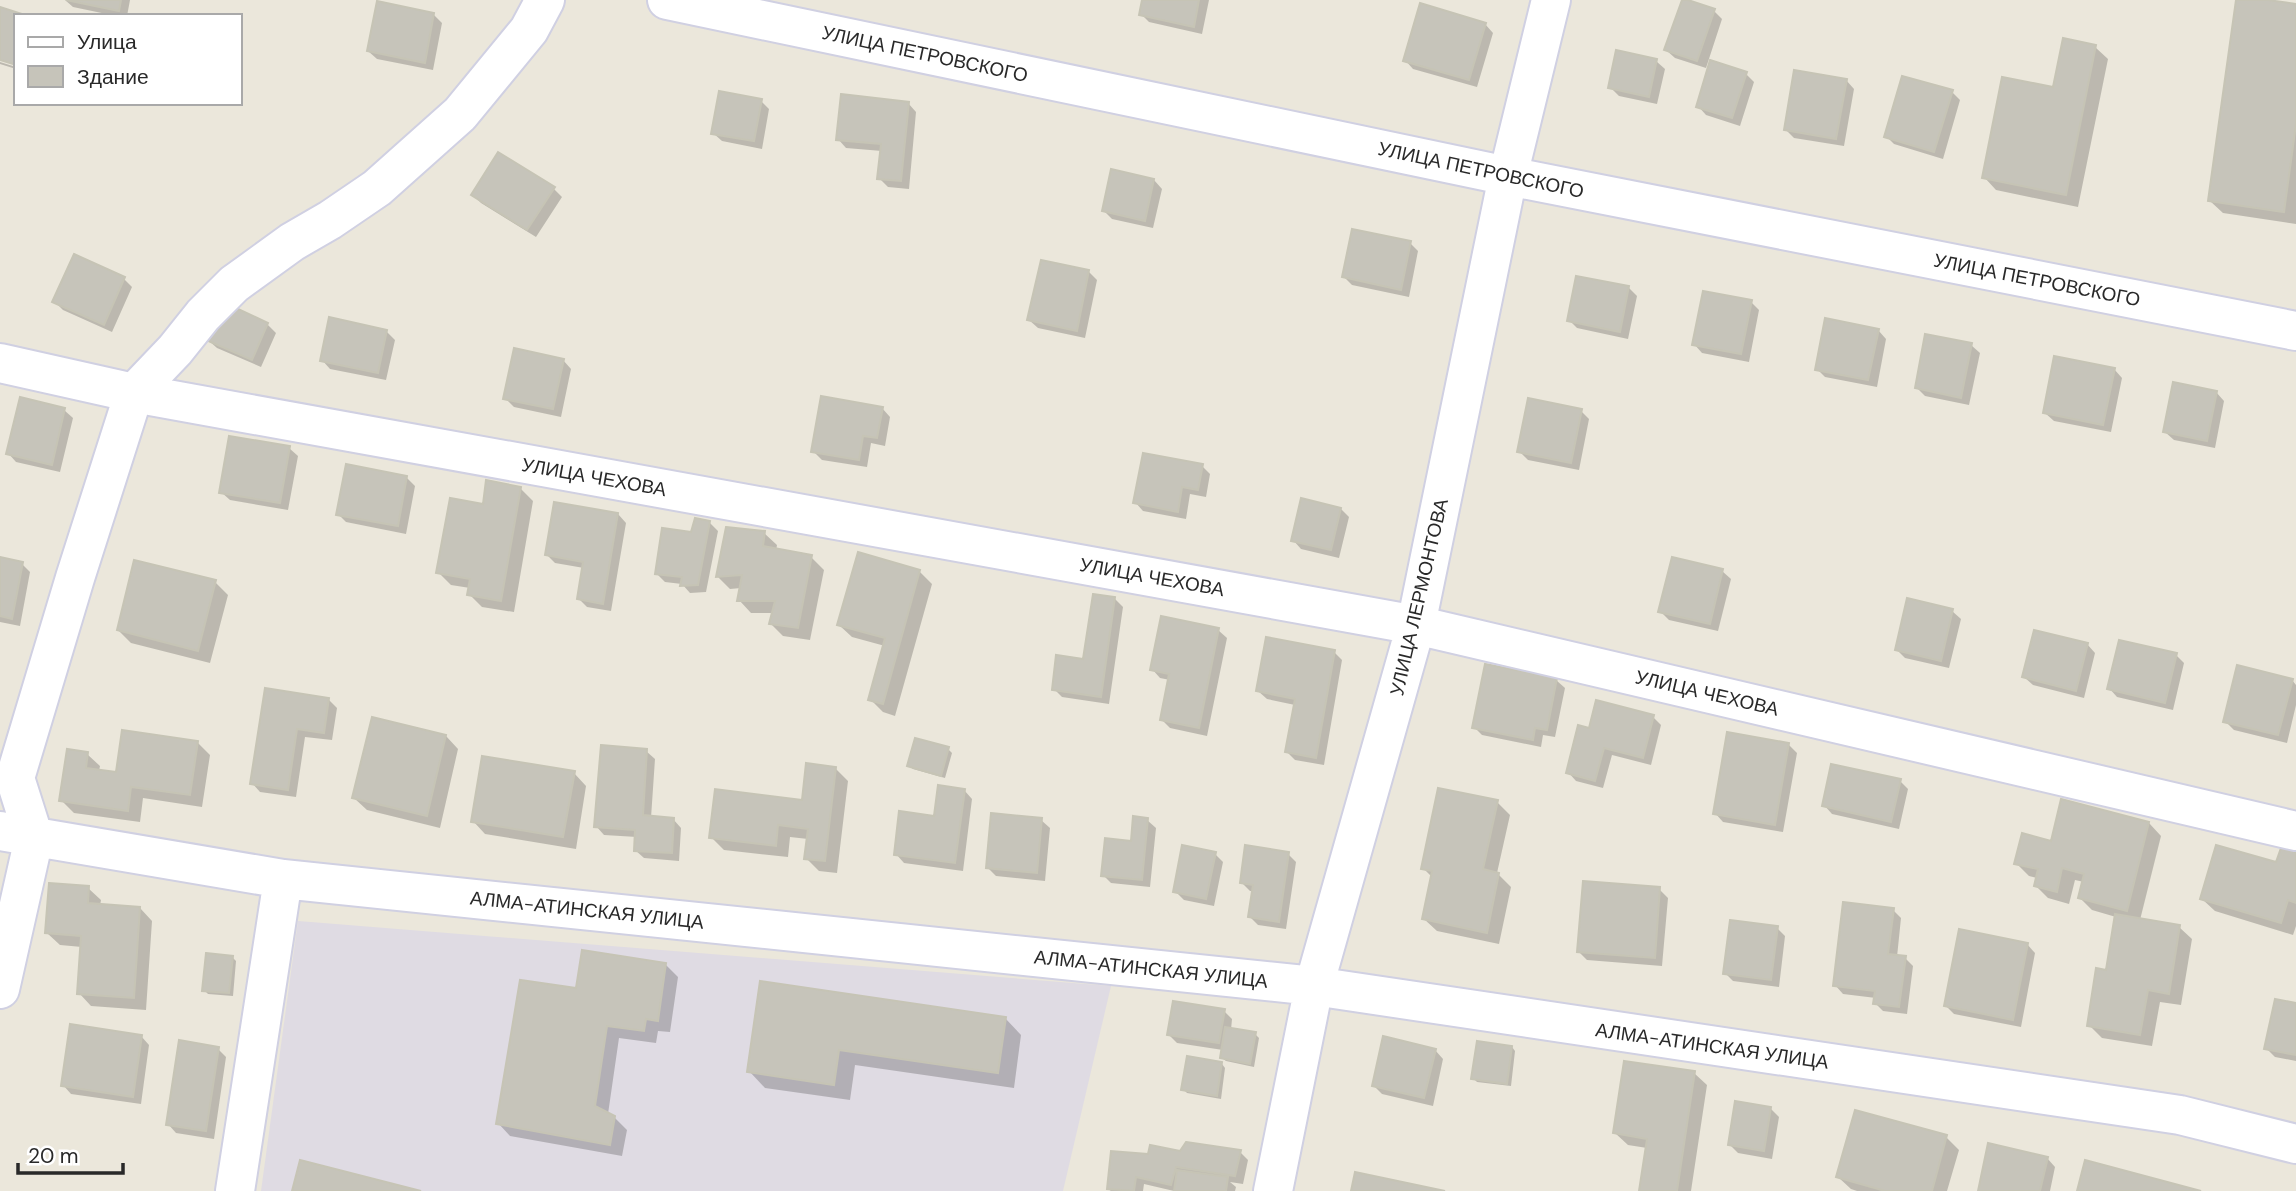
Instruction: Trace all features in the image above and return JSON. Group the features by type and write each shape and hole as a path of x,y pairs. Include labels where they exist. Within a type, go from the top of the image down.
{"street":[{"path":"0,989 17,834 15,778 134,393 175,350 203,314 234,284 292,242 377,188 460,114 529,30 545,0"},
{"name":"УЛИЦА ПЕТРОВСКОГО","path":"667,0 1508,176 2296,331"},
{"name":"УЛИЦА ЛЕРМОНТОВА","path":"1273,1191 1314,986 1416,625 1508,176 1551,0"},
{"name":"УЛИЦА ЧЕХОВА","path":"0,363 134,393 1416,625 2296,831"},
{"name":"АЛМА-АТИНСКАЯ УЛИЦА","path":"17,834 283,878 1314,986 2180,1115 2296,1144"},
{"path":"235,1191 283,878"}],"shaded area":[{"path":"298,921 1111,986 1063,1191 261,1191"}],"building":[{"path":"66,0 121,0 119,11"},
{"path":"1142,0 1199,0 1194,27 1139,15"},
{"path":"1682,0 1715,9 1697,61 1664,50"},
{"path":"2236,0 2268,0 2296,4 2296,124 2284,212 2208,201"},
{"path":"377,1 434,13 425,63 367,51"},
{"path":"1420,3 1486,23 1469,80 1403,61"},
{"path":"0,7 22,14 14,14 14,64 0,60"},
{"path":"2063,38 2096,45 2066,195 1982,178 2002,77 2053,87"},
{"path":"1616,50 1657,59 1649,97 1608,88"},
{"path":"1710,60 1747,72 1732,118 1696,107"},
{"path":"1794,70 1847,79 1836,139 1784,130"},
{"path":"1902,76 1953,90 1934,152 1884,137"},
{"path":"719,91 762,99 754,141 711,134"},
{"path":"841,94 909,102 901,181 877,179 881,144 836,140"},
{"path":"498,152 555,187 527,230 471,195"},
{"path":"1111,169 1154,179 1145,221 1102,211"},
{"path":"1352,229 1411,241 1401,290 1342,277"},
{"path":"74,254 125,277 104,325 52,302"},
{"path":"1041,260 1089,270 1077,331 1027,320"},
{"path":"1576,276 1629,286 1620,332 1567,321"},
{"path":"1703,291 1752,300 1741,354 1692,345"},
{"path":"223,302 268,323 252,360 206,340"},
{"path":"329,317 387,330 378,373 320,361"},
{"path":"1825,318 1879,329 1868,380 1815,370"},
{"path":"1925,334 1972,343 1961,398 1915,388"},
{"path":"514,348 564,359 553,409 503,399"},
{"path":"2054,356 2115,368 2103,425 2043,413"},
{"path":"2173,382 2217,391 2207,441 2163,432"},
{"path":"821,396 883,407 877,438 863,436 859,460 811,452"},
{"path":"20,397 65,408 52,465 6,454"},
{"path":"1528,398 1582,409 1571,463 1517,452"},
{"path":"229,436 290,446 280,503 219,493"},
{"path":"1143,453 1203,464 1198,490 1182,487 1178,512 1133,503"},
{"path":"346,464 407,476 398,526 336,515"},
{"path":"486,480 521,487 501,601 467,595 470,579 436,573 450,498 483,504"},
{"path":"1301,498 1341,508 1331,550 1291,541"},
{"path":"554,502 618,513 603,604 577,599 583,562 545,555"},
{"path":"695,518 710,521 698,585 680,586 682,577 655,574 662,528 691,532"},
{"path":"726,527 765,531 763,546 812,555 798,628 769,624 775,601 737,601 742,575 716,577"},
{"path":"858,552 920,570 883,704 868,700 885,638 837,625"},
{"path":"0,557 23,562 12,619 0,616"},
{"path":"1672,557 1723,569 1710,624 1658,612"},
{"path":"134,560 216,580 198,651 117,630"},
{"path":"1093,594 1115,597 1101,697 1052,690 1056,655 1083,659"},
{"path":"1907,598 1953,609 1941,661 1895,650"},
{"path":"1161,616 1219,628 1199,728 1160,720 1169,674 1150,670"},
{"path":"2034,630 2088,643 2076,691 2022,677"},
{"path":"1266,637 1335,650 1316,758 1285,752 1295,699 1256,691"},
{"path":"2119,640 2177,653 2165,703 2107,689"},
{"path":"1485,664 1557,678 1547,730 1535,728 1533,740 1472,728"},
{"path":"2237,665 2293,679 2278,735 2223,722"},
{"path":"265,688 329,698 324,733 297,729 288,790 250,784"},
{"path":"1596,700 1654,715 1643,758 1604,748 1595,781 1566,773 1578,725 1589,728"},
{"path":"372,717 446,735 427,816 352,798"},
{"path":"122,730 198,741 190,795 131,787 128,811 59,801 67,749 88,752 86,768 116,772"},
{"path":"1727,732 1789,743 1775,825 1713,814"},
{"path":"915,738 949,747 941,776 907,766"},
{"path":"601,745 647,749 643,815 674,818 672,853 634,851 635,830 594,827"},
{"path":"482,756 575,771 563,837 471,822"},
{"path":"806,763 836,767 825,861 804,859 808,829 778,825 776,846 709,838 715,789 802,800"},
{"path":"1831,764 1901,779 1891,822 1822,806"},
{"path":"938,785 965,789 955,863 894,855 899,811 934,816"},
{"path":"1438,788 1498,800 1483,869 1499,873 1487,933 1422,919 1432,871 1421,869"},
{"path":"2061,799 2149,822 2127,911 2078,898 2084,874 2062,868 2057,892 2034,886 2038,869 2014,864 2022,833 2051,841"},
{"path":"991,813 1042,818 1037,873 986,868"},
{"path":"1133,816 1148,818 1142,880 1101,876 1105,838 1131,841"},
{"path":"1182,845 1216,852 1206,899 1173,892"},
{"path":"1245,845 1289,852 1279,922 1248,917 1253,885 1240,883"},
{"path":"2216,845 2276,862 2281,848 2296,852 2296,903 2288,900 2281,923 2200,899"},
{"path":"1583,881 1660,887 1655,958 1577,952"},
{"path":"49,883 89,886 88,903 140,907 134,998 77,994 81,936 45,933"},
{"path":"1843,902 1894,908 1888,954 1906,956 1899,1007 1873,1004 1875,991 1833,986"},
{"path":"2115,914 2180,925 2169,994 2148,990 2140,1035 2087,1026 2096,968 2106,970"},
{"path":"1730,920 1778,926 1771,980 1723,974"},
{"path":"1959,929 2028,943 2013,1020 1944,1006"},
{"path":"582,950 666,963 658,1021 646,1019 644,1031 607,1026 595,1106 615,1116 610,1145 496,1124 520,980 576,988"},
{"path":"206,953 233,956 229,993 202,991"},
{"path":"760,981 1006,1017 998,1073 839,1050 834,1085 747,1072"},
{"path":"2275,999 2296,1003 2296,1055 2264,1049"},
{"path":"1173,1001 1225,1009 1219,1043 1167,1035"},
{"path":"70,1024 142,1035 133,1097 61,1086"},
{"path":"1225,1027 1256,1032 1250,1064 1220,1058"},
{"path":"1383,1036 1436,1049 1424,1098 1372,1086"},
{"path":"179,1040 219,1047 206,1131 166,1125"},
{"path":"1477,1041 1512,1046 1507,1084 1471,1079"},
{"path":"1187,1056 1222,1062 1217,1096 1181,1090"},
{"path":"1624,1061 1695,1071 1677,1191 1639,1191 1647,1139 1613,1133"},
{"path":"1735,1101 1771,1107 1764,1151 1728,1145"},
{"path":"1855,1110 1947,1135 1932,1191 1885,1191 1836,1177"},
{"path":"1186,1142 1241,1150 1235,1176 1176,1167 1171,1185 1136,1177 1134,1191 1107,1189 1111,1151 1148,1154 1150,1145 1180,1151"},
{"path":"1988,1143 2048,1157 2040,1191 1978,1191"},
{"path":"300,1160 421,1191 292,1191"},
{"path":"2085,1160 2201,1191 2077,1191"},
{"path":"1177,1170 1228,1177 1226,1191 1174,1191"},
{"path":"1355,1172 1445,1191 1351,1191"}]}
